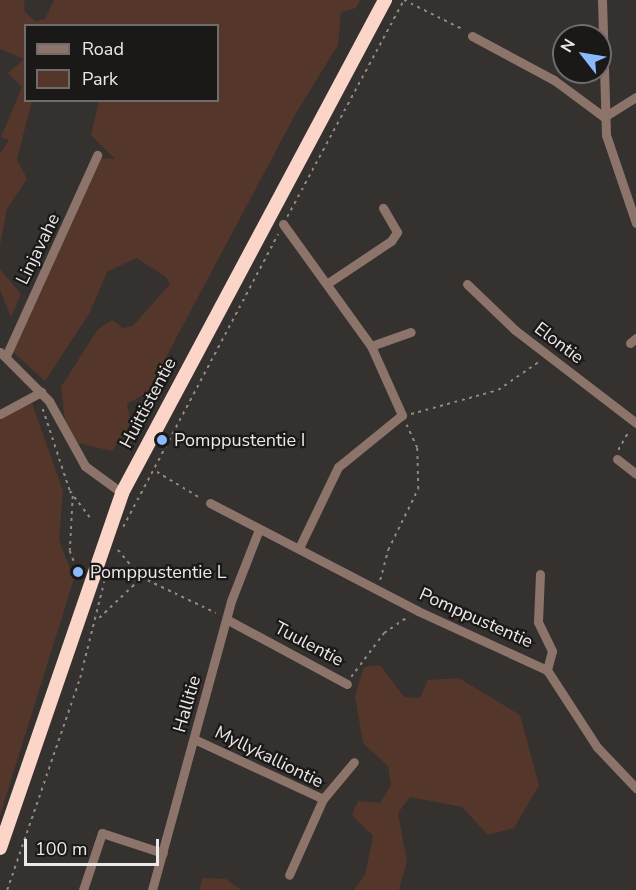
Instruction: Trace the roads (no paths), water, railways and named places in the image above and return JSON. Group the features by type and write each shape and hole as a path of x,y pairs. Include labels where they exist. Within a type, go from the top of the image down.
{"highway":[{"name":"Huittistentie","path":"0,848 123,493 385,0"}],"street":[{"path":"602,0 604,117 622,192 636,223"},
{"path":"472,36 554,80 604,117"},
{"path":"604,117 636,97"},
{"name":"Linjavahe","path":"3,354 97,155"},
{"path":"328,283 391,241 397,232 383,208"},
{"path":"283,224 328,283 371,346 402,415 338,467 300,546"},
{"name":"Elontie","path":"467,284 548,356 636,423"},
{"path":"371,346 411,332"},
{"path":"3,354 49,401 85,466 123,493"},
{"path":"0,414 41,392"},
{"path":"617,459 636,474"},
{"name":"Pomppustentie","path":"210,503 259,529 300,546 418,611 547,670 597,747 636,788"},
{"name":"Hallitie","path":"152,890 228,620 259,529"},
{"path":"540,574 538,622 552,651 547,670"},
{"name":"Tuulentie","path":"228,620 347,684"},
{"name":"Myllykalliontie","path":"194,739 323,799 289,875"},
{"path":"323,799 354,762"},
{"path":"83,890 102,833 163,853"}],"place":[{"name":"Pomppustentie I","path":"162,440"},
{"name":"Pomppustentie L","path":"78,572"}]}
